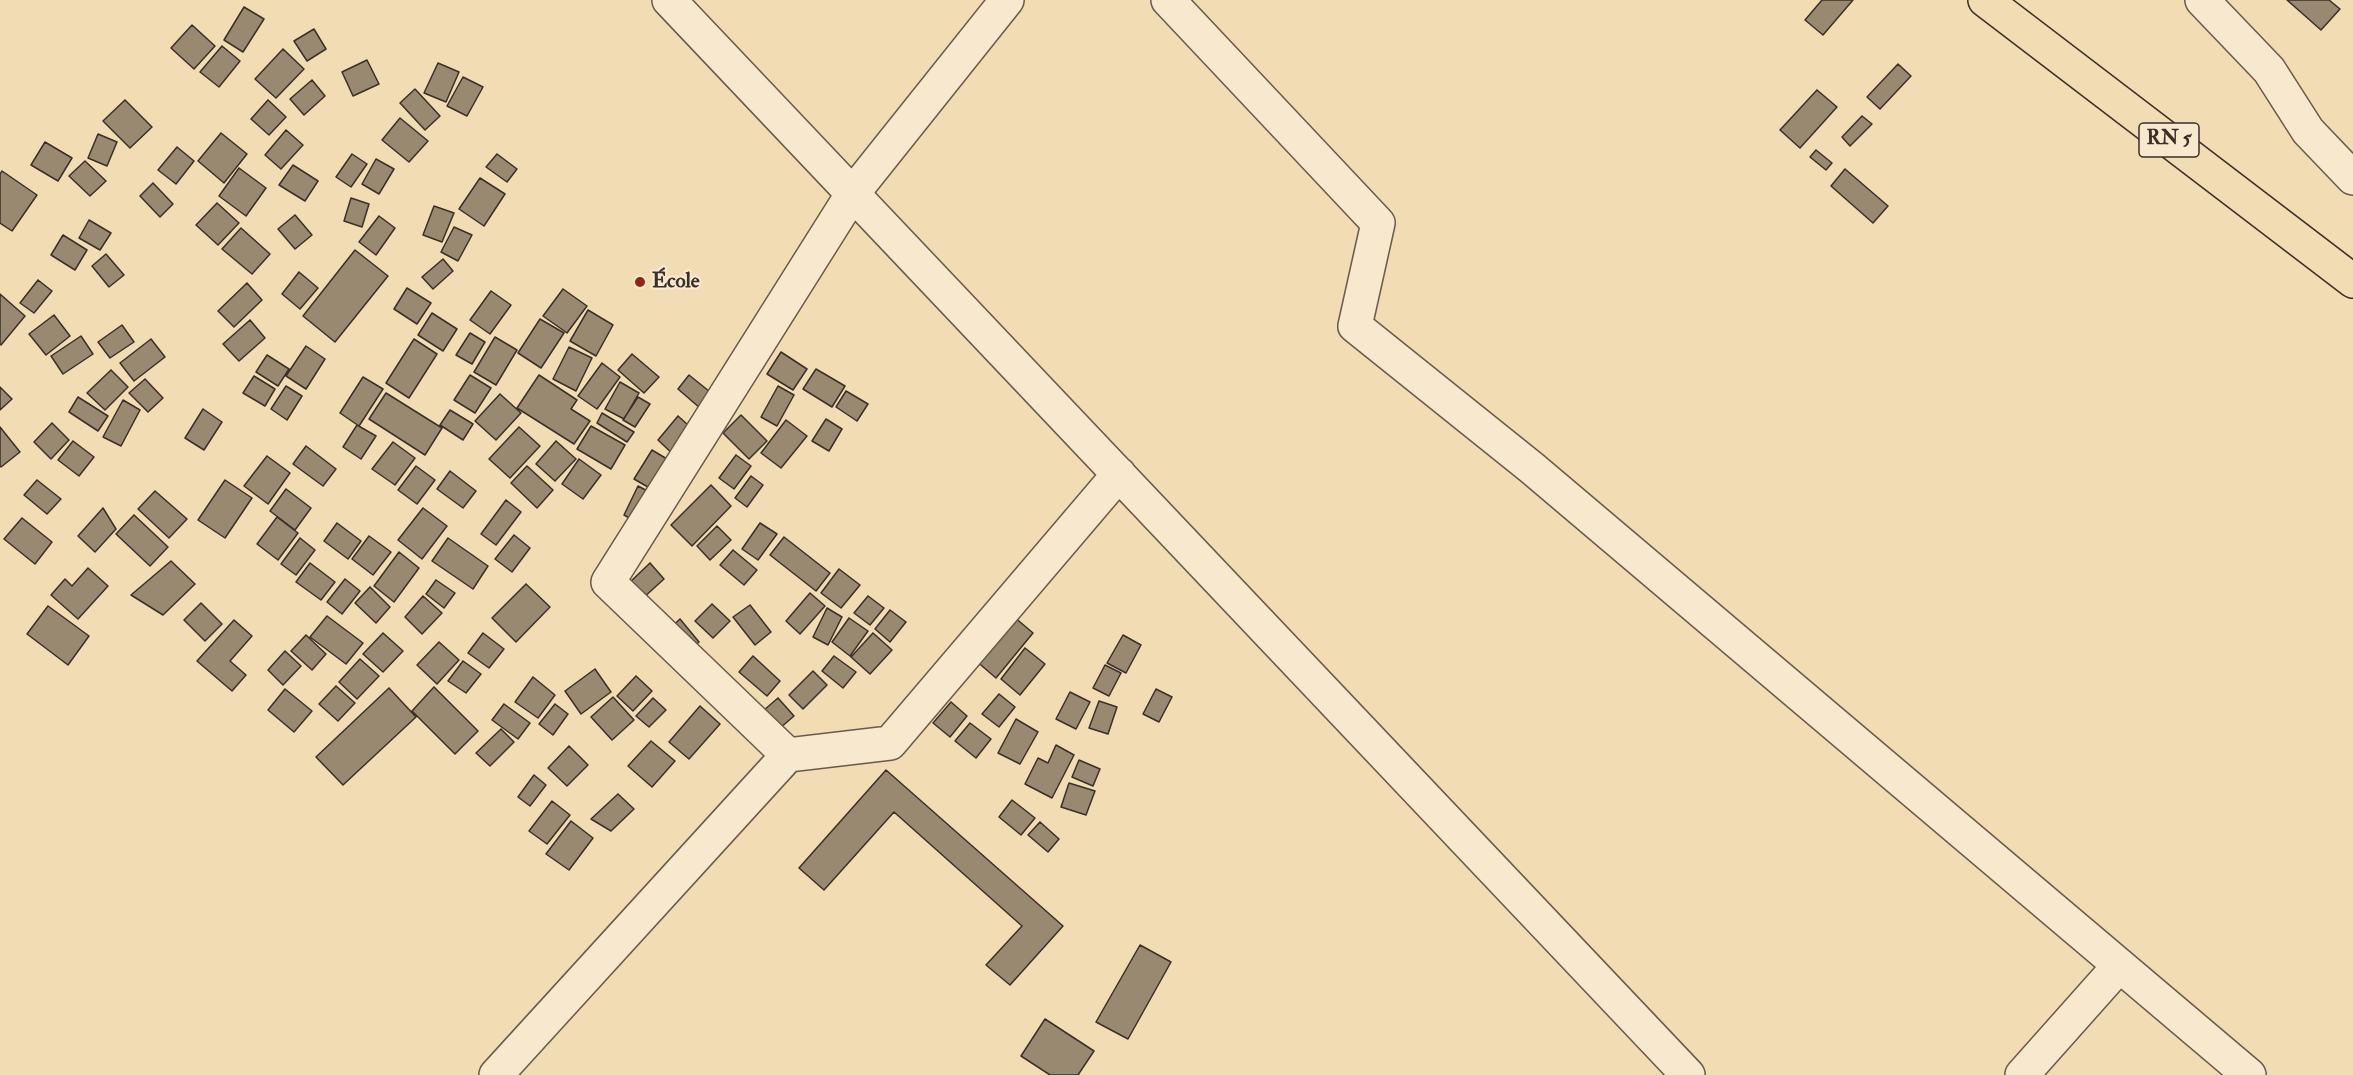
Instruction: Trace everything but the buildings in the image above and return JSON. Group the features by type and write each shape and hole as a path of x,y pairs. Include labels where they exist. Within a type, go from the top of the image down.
{"main road":[{"name":"RN 5","path":"1985,0 2353,281"}],"street":[{"path":"669,0 1688,1075"},
{"path":"788,755 609,582 853,194 1007,0"},
{"path":"1168,0 1378,223 1355,326 1532,468 2249,1075"},
{"path":"2202,0 2269,70 2308,131 2353,178"},
{"path":"496,1075 788,755 890,743 1119,474"},
{"path":"2022,1075 2119,966"}],"place":[{"name":"École","path":"640,282"}]}
